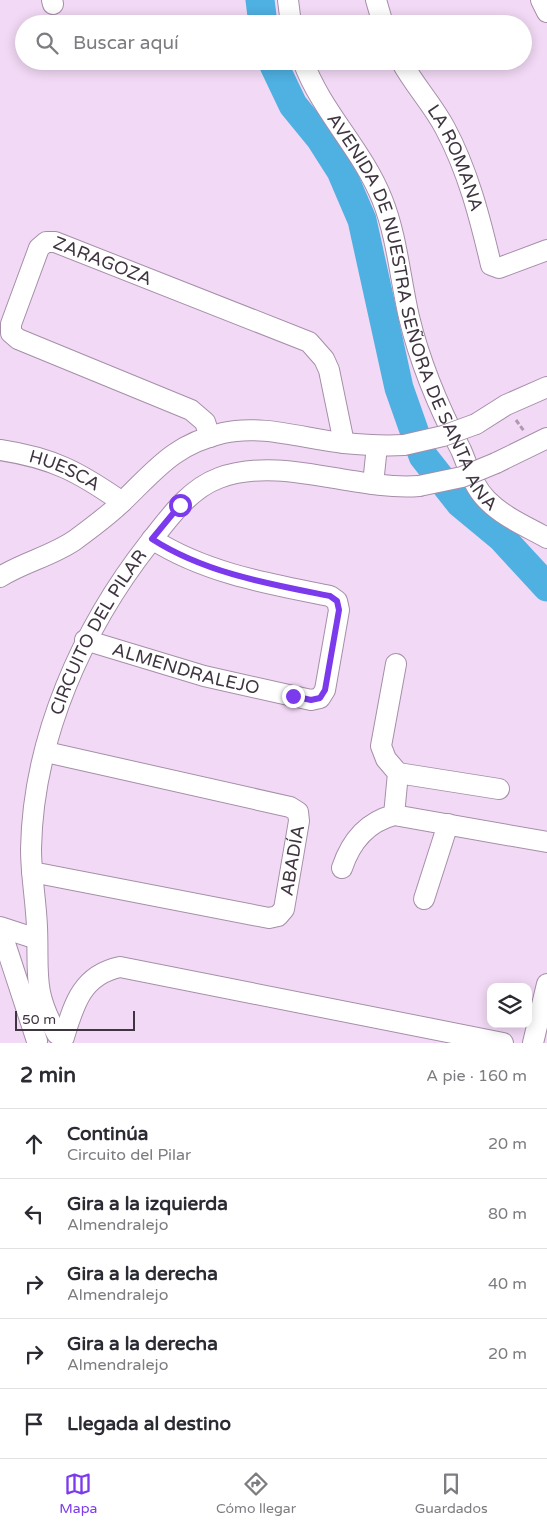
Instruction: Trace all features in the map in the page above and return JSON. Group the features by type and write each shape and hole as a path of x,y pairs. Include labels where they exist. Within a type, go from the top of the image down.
{"street":[{"path":"288,0 290,15"},
{"path":"376,0 380,15"},
{"path":"541,0 547,12"},
{"name":"AVENIDA DE NUESTRA SEÑORA DE SANTA ANA","path":"307,70 315,88 351,141 381,197 388,216 410,319 423,362 438,406 464,457 471,480 485,499 501,513 547,538"},
{"name":"LA ROMANA","path":"407,70 445,128 462,164 475,199 491,265 500,268 547,250"},
{"name":"ZARAGOZA","path":"210,437 206,422 191,410 18,339 11,333 11,324 39,248 46,242 55,242 309,342 324,359 328,370 344,443"},
{"path":"0,576 51,554 73,541 122,502 173,453 210,437 247,430 344,443 377,446 404,445 443,436 476,424 506,405 547,387"},
{"path":"373,484 377,446"},
{"name":"CIRCUITO DEL PILAR","path":"63,1038 49,1020 38,989 31,849 38,780 67,684 85,640 122,578 152,539 180,505 200,488 218,478 234,474 253,471 275,472 402,487 419,486 462,477 542,446"},
{"name":"HUESCA","path":"0,450 52,461 76,472 122,502"},
{"name":"ALMENDRALEJO","path":"85,640 204,676 311,700 320,698 325,690 339,610 337,601 330,596 274,585 218,570 169,550 152,539"},
{"path":"396,664 381,746 386,759 398,773 499,790"},
{"name":"ABADÍA","path":"32,872 269,918 278,916 284,909 300,821 298,812 290,807 46,752"},
{"path":"394,815 398,773"},
{"path":"342,868 348,852 365,828 383,818 394,815 547,842"},
{"path":"424,899 448,824"},
{"path":"0,927 37,939"},
{"path":"0,927 37,1042 50,1034 63,1038 73,1009 88,982 105,970 120,967 503,1043"},
{"path":"533,1043 547,984"}],"path":[{"path":"506,405 542,446"}],"waterway":[{"path":"260,0 262,15"},
{"path":"276,70 293,105 320,138 341,171 362,220 399,388 423,456 460,503 501,537 547,587"}],"route":[{"path":"180,505 152,539 169,550 218,570 274,585 330,596 337,601 339,610 325,690 320,698 311,700 293,696"}]}
